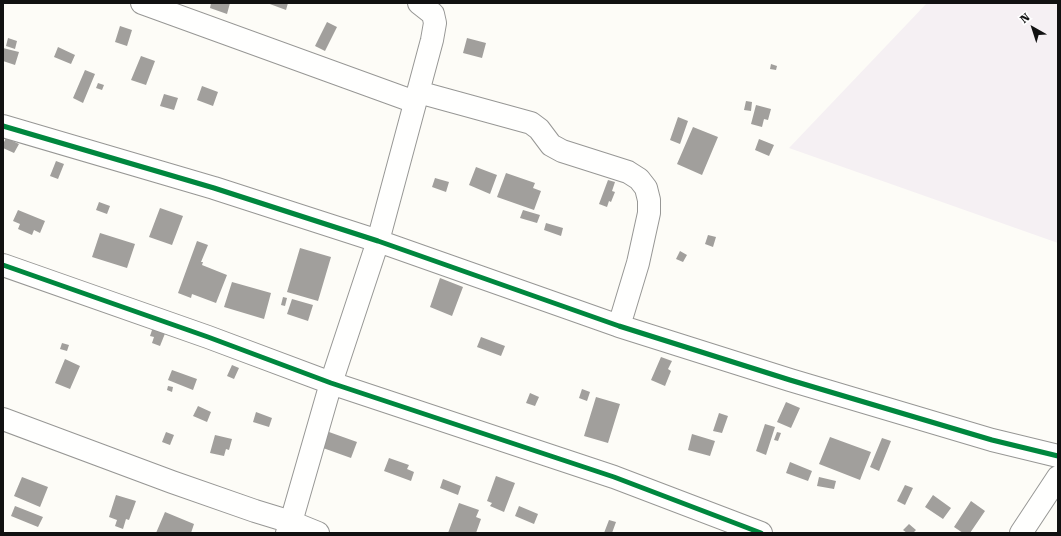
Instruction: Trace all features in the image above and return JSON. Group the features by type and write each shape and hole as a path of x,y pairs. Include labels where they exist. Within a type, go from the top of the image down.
{"street":[{"path":"142,3 417,97 531,123 539,129 551,145 562,151 628,172 639,179 646,188 649,200 649,213 638,263 619,326"},
{"path":"289,528 331,383 378,241 432,40 435,23 433,14 419,3"},
{"path":"3,126 206,186 378,241 619,326 992,440 1058,456"},
{"path":"3,265 208,337 331,383 614,477 761,533"},
{"path":"3,419 255,511 289,528 318,533"},
{"path":"1021,533 1058,477"}],"shaded area":[{"path":"927,3 1058,3 1058,243 789,148"}],"building":[{"path":"211,3 230,3 227,14 210,8"},
{"path":"267,3 288,3 286,10"},
{"path":"327,22 337,27 325,51 315,46"},
{"path":"120,26 132,30 127,46 115,42"},
{"path":"8,38 17,41 15,49 6,46"},
{"path":"467,38 486,43 482,58 463,53"},
{"path":"58,47 75,55 71,64 54,57"},
{"path":"3,48 19,52 15,65 3,61"},
{"path":"141,56 155,61 146,85 131,80"},
{"path":"771,64 777,66 776,70 770,69"},
{"path":"85,70 95,74 83,103 73,98"},
{"path":"98,83 104,85 102,90 96,88"},
{"path":"202,86 218,92 213,106 197,100"},
{"path":"164,94 178,98 174,110 160,106"},
{"path":"746,101 752,102 751,111 744,110"},
{"path":"756,105 771,109 768,120 764,119 762,127 751,124"},
{"path":"678,117 688,121 680,144 670,140"},
{"path":"693,127 718,137 702,175 677,164"},
{"path":"6,138 19,144 14,153 3,148"},
{"path":"759,139 774,145 769,156 755,150"},
{"path":"56,161 64,164 58,179 50,176"},
{"path":"476,167 497,175 490,194 469,185"},
{"path":"506,173 535,183 533,188 541,191 534,210 497,197"},
{"path":"435,178 449,182 446,192 432,187"},
{"path":"608,180 615,182 612,191 615,192 607,207 599,204"},
{"path":"99,202 110,206 107,214 96,210"},
{"path":"160,208 183,216 172,245 149,237"},
{"path":"18,210 45,221 40,233 34,230 32,235 18,229 20,224 13,221"},
{"path":"523,210 540,215 537,223 520,218"},
{"path":"546,223 563,228 561,236 544,230"},
{"path":"100,233 135,244 127,268 92,257"},
{"path":"708,235 716,237 713,247 705,244"},
{"path":"197,241 208,245 201,262 203,262 202,265 227,275 216,303 192,294 191,298 178,293"},
{"path":"300,248 331,257 318,301 287,292"},
{"path":"680,251 687,255 683,262 676,259"},
{"path":"440,278 463,287 452,316 430,307"},
{"path":"232,282 271,293 264,319 224,307"},
{"path":"283,297 287,298 285,306 281,305"},
{"path":"292,299 313,305 308,321 287,314"},
{"path":"153,327 166,331 160,346 152,343 154,337 150,336"},
{"path":"481,337 505,346 501,356 477,347"},
{"path":"62,343 69,345 67,351 60,349"},
{"path":"661,357 672,361 668,369 671,371 665,386 651,380"},
{"path":"65,359 80,366 70,389 55,383"},
{"path":"232,365 239,368 234,379 227,376"},
{"path":"172,370 197,379 193,390 168,380"},
{"path":"168,386 173,387 172,392 167,390"},
{"path":"582,389 590,392 587,401 579,398"},
{"path":"530,393 539,397 535,406 526,403"},
{"path":"596,397 620,404 608,443 584,436"},
{"path":"786,402 800,408 791,428 777,422"},
{"path":"198,406 211,412 207,422 193,416"},
{"path":"256,412 272,418 269,427 253,422"},
{"path":"719,413 728,416 722,433 713,431"},
{"path":"765,424 775,427 766,455 756,451"},
{"path":"166,432 174,435 170,445 162,442"},
{"path":"329,432 357,442 351,458 323,448"},
{"path":"777,432 781,433 778,441 774,440"},
{"path":"692,434 715,441 710,456 688,450"},
{"path":"215,435 232,439 229,450 226,449 224,456 210,453"},
{"path":"830,437 871,452 860,480 819,464"},
{"path":"882,438 891,441 879,471 870,467"},
{"path":"389,458 409,465 407,469 414,472 411,481 384,471"},
{"path":"790,462 812,471 808,481 786,473"},
{"path":"496,476 515,483 504,512 490,506 492,503 487,501"},
{"path":"22,477 48,487 40,507 14,496"},
{"path":"819,477 836,481 834,489 817,486"},
{"path":"443,479 461,486 458,495 440,488"},
{"path":"905,485 913,488 905,505 897,501"},
{"path":"116,495 136,501 129,520 126,519 123,529 115,526 117,520 109,517"},
{"path":"933,495 951,508 943,519 925,507"},
{"path":"971,501 985,511 970,533 963,533 954,527"},
{"path":"459,503 479,510 476,517 481,519 476,533 448,533"},
{"path":"15,506 43,517 38,527 11,516"},
{"path":"519,506 538,514 534,524 515,516"},
{"path":"165,512 194,524 191,533 156,533"},
{"path":"609,520 616,522 612,533 604,533"},
{"path":"909,524 916,530 913,533 907,533 903,530"}],"cycle path":[{"path":"3,126 214,188 378,241 619,326 790,380 992,440 1058,456"},
{"path":"3,265 208,337 331,383 614,477 761,533"}]}
